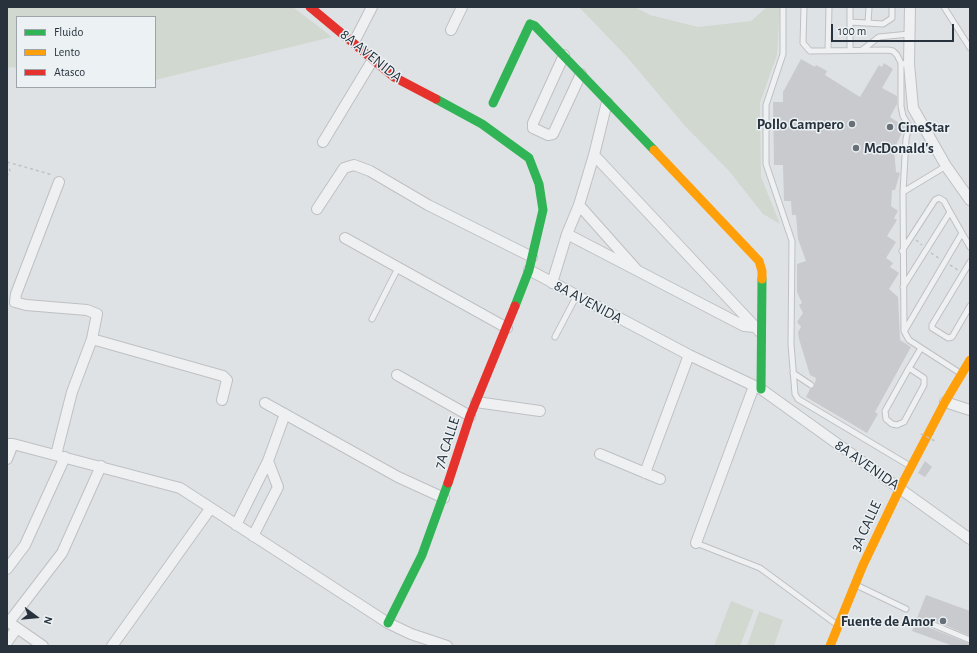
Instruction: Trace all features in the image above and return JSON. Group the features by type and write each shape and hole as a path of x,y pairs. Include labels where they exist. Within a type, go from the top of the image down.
{"street":[{"name":"8A AVENIDA","path":"310,7 354,42 372,61 394,78 482,124 529,158 539,184 543,210 529,270 689,355 758,388 970,539"},
{"path":"354,42 372,7"},
{"path":"910,7 909,34 905,64 913,108 946,166 970,200"},
{"path":"451,30 459,8"},
{"path":"493,103 530,24 535,26 759,261 762,271 758,329 758,388 696,543"},
{"path":"564,55 533,123 533,128 548,135 553,134 581,74"},
{"path":"323,142 372,61"},
{"path":"552,283 567,234 579,205 594,155 607,102"},
{"path":"594,155 758,329"},
{"path":"317,209 344,168 354,165 370,171 428,206 532,257"},
{"path":"7,569 25,545 60,456 72,392 92,338 97,316 95,312 26,305 15,302 16,294 59,182"},
{"path":"579,205 619,257"},
{"path":"567,234 619,257 642,274 744,326 758,329"},
{"path":"345,238 507,328"},
{"name":"7A CALLE","path":"388,623 422,555 444,498 470,416 507,328 529,270"},
{"path":"92,338 223,376 227,380 222,400"},
{"path":"645,473 689,355"},
{"name":"3A CALLE","path":"830,646 855,585 900,488 945,402 970,360"},
{"path":"397,375 470,416"},
{"path":"476,402 540,410"},
{"path":"945,402 970,410"},
{"path":"265,403 398,476 444,498"},
{"path":"236,525 268,461 285,414"},
{"path":"7,459 10,444 101,466 180,488 210,509 388,623 430,643 447,646"},
{"path":"600,454 660,479"},
{"path":"253,536 278,487 268,461"},
{"path":"7,642 11,624 62,552 101,466"},
{"path":"112,646 210,509"},
{"path":"11,624 43,646"}],"lane":[{"path":"783,7 783,54 766,105 766,164 792,241 794,389 798,399 911,467"},
{"path":"804,7 803,43 805,48 810,51 893,51 905,64 901,106 903,116 909,126 906,138 903,192 902,251 904,331 909,340 962,374"},
{"path":"828,51 829,7"},
{"path":"850,7 850,50"},
{"path":"868,23 869,7"},
{"path":"850,22 883,24 889,22 892,18 892,7"},
{"path":"944,7 970,48"},
{"path":"862,50 879,37 909,34"},
{"path":"903,192 946,166"},
{"path":"902,251 935,200 939,198 944,201 970,247"},
{"path":"903,287 950,212"},
{"path":"904,331 962,233"},
{"path":"970,262 932,325 932,328 948,338 952,337 970,306"},
{"path":"372,318 398,268"},
{"path":"555,337 577,296"},
{"path":"909,368 924,378 924,384 904,422 897,425 886,419 885,411 909,368 921,348"},
{"path":"793,373 811,385"},
{"path":"696,543 760,568 839,625"},
{"path":"855,585 906,609"},
{"path":"927,622 970,640"}],"path":[{"path":"7,162 10,171 7,176"},
{"path":"7,162 49,173 57,177 59,182"},
{"path":"921,434 935,441"}],"shaded area":[{"path":"7,7 293,7 332,37 156,80 156,16 16,16 16,68 9,67 7,72"},
{"path":"579,7 635,7 650,15 698,27 751,21 767,7 780,7 777,55 760,103 761,177 780,224 763,214 729,171 685,126 628,58"},
{"path":"731,601 754,610 740,646 714,646"},
{"path":"759,611 783,620 774,646 747,646"}],"building":[{"path":"801,59 815,67 816,65 827,71 825,75 860,97 879,65 882,67 884,63 893,69 882,88 897,96 897,104 890,117 905,127 894,149 896,172 900,173 895,190 892,190 891,206 898,211 894,218 897,220 887,236 896,242 886,258 893,263 890,267 899,273 889,289 898,297 900,340 911,347 875,412 878,414 867,433 806,397 810,389 814,387 816,378 810,375 799,339 798,332 801,327 797,322 803,313 799,305 802,303 797,292 797,264 806,261 798,239 796,215 792,215 791,201 784,201 783,165 774,165 773,102 783,102 783,92"},
{"path":"925,461 932,467 925,477 918,473"},
{"name":"Fuente de Amor","path":"926,595 970,611 970,636 929,618 925,619 923,622 925,626 970,644 970,646 953,646 912,631"}],"traffic: fast":[{"path":"493,103 530,24 535,26 654,150"},
{"path":"436,99 482,124 529,158 539,184 543,210 529,270 515,306"},
{"path":"761,389 762,279"},
{"path":"388,623 422,555 448,483"}],"traffic: slow":[{"path":"654,150 759,261 762,271 762,279"},
{"path":"830,646 863,565 900,488 945,402 970,360"}],"traffic: jam":[{"path":"310,7 394,77 436,99"},
{"path":"448,483 470,416 515,306"}],"place":[{"name":"Pollo Campero","path":"852,124"},
{"name":"CineStar","path":"890,127"},
{"name":"McDonald's","path":"856,148"},
{"name":"Fuente de Amor","path":"943,621"}]}
